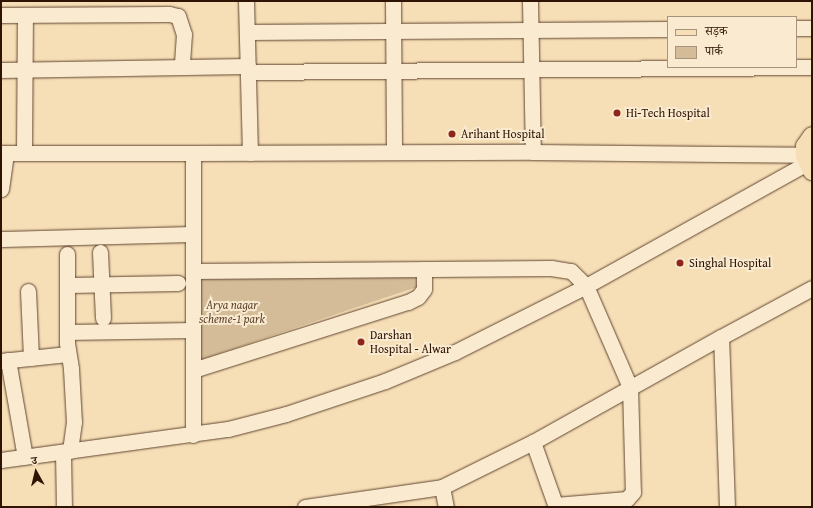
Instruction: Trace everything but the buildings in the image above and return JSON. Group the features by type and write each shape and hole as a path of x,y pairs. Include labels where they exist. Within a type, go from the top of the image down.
{"main road":[{"path":"808,162 806,146 812,136"}],"street":[{"path":"246,1 250,153"},
{"path":"393,1 394,152"},
{"path":"530,1 533,152"},
{"path":"1,15 25,15 77,8 169,14 178,16 184,34 182,66"},
{"path":"24,153 25,15"},
{"path":"797,28 812,28"},
{"path":"247,32 667,29"},
{"path":"1,70 182,66 248,69 394,71 718,68"},
{"path":"797,67 812,67"},
{"path":"1,189 4,153 533,152 808,162"},
{"path":"193,153 193,435"},
{"path":"1,460 193,435 267,419 385,381 456,352 586,286 808,162"},
{"path":"1,239 193,234"},
{"path":"100,252 103,318"},
{"path":"64,507 67,452 74,422 67,332 69,285 67,254"},
{"path":"193,370 408,302 418,297 424,289 424,269"},
{"path":"193,271 564,269 577,276 586,286 630,387 633,482 631,496 626,499 556,506 533,442"},
{"path":"69,285 178,283"},
{"path":"306,507 346,504 442,487 533,442 630,387 812,288"},
{"path":"28,290 31,358"},
{"path":"67,332 193,330"},
{"path":"721,337 728,507"},
{"path":"25,458 4,361 68,354"},
{"path":"442,487 446,507"}],"green space":[{"name":"Arya nagar scheme-1 park","path":"416,275 417,287 197,361 200,277"}],"place":[{"name":"Hi-Tech Hospital","path":"617,113"},
{"name":"Arihant Hospital","path":"452,134"},
{"name":"Singhal Hospital","path":"680,263"},
{"name":"Darshan Hospital - Alwar","path":"361,342"}]}
